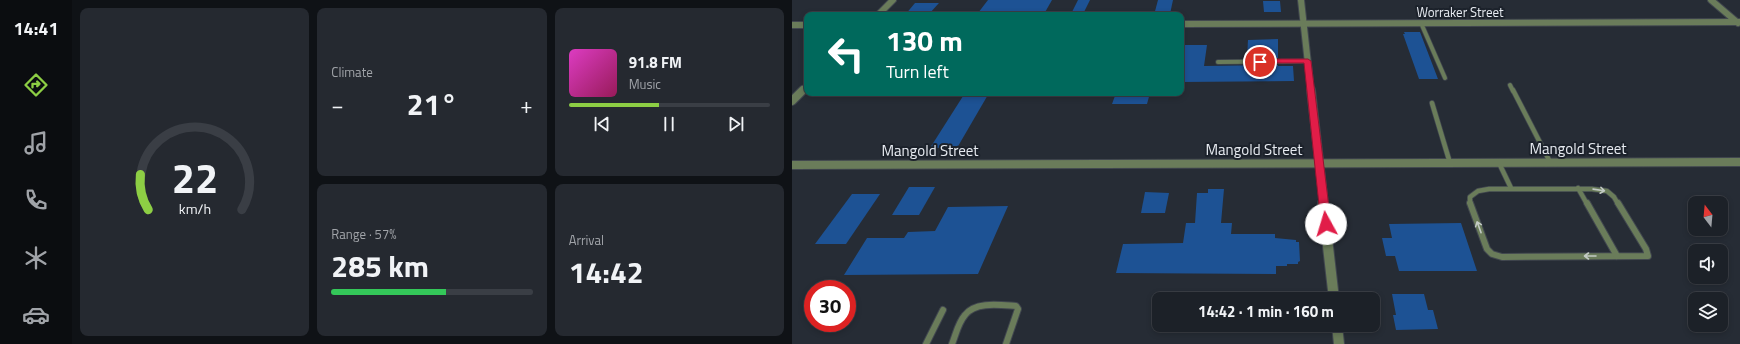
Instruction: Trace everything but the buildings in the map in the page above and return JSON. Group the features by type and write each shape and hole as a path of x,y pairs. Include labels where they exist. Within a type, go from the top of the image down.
{"street":[{"path":"881,12 893,0"},
{"path":"1301,0 1333,292"},
{"path":"1710,0 1739,23"},
{"name":"Worraker Street","path":"1184,24 1739,23"},
{"path":"792,25 804,25"},
{"path":"792,101 804,89"},
{"name":"Mangold Street","path":"792,165 1740,162"},
{"path":"1338,332 1339,344"}],"lane":[{"path":"1421,23 1445,78"},
{"path":"1218,62 1308,61"},
{"path":"1510,85 1550,162"},
{"path":"1432,103 1450,163"},
{"path":"1499,163 1511,188"},
{"path":"1511,188 1578,188 1602,190 1611,194 1648,253 1648,256 1502,257 1492,254 1487,249 1469,200 1471,195 1480,190 1511,188"},
{"path":"1578,188 1617,256"},
{"path":"952,344 967,312 974,308 986,306 1016,306 1018,309 1006,344"},
{"path":"926,344 943,310"}],"route":[{"path":"1260,62 1308,61 1326,224"}]}
